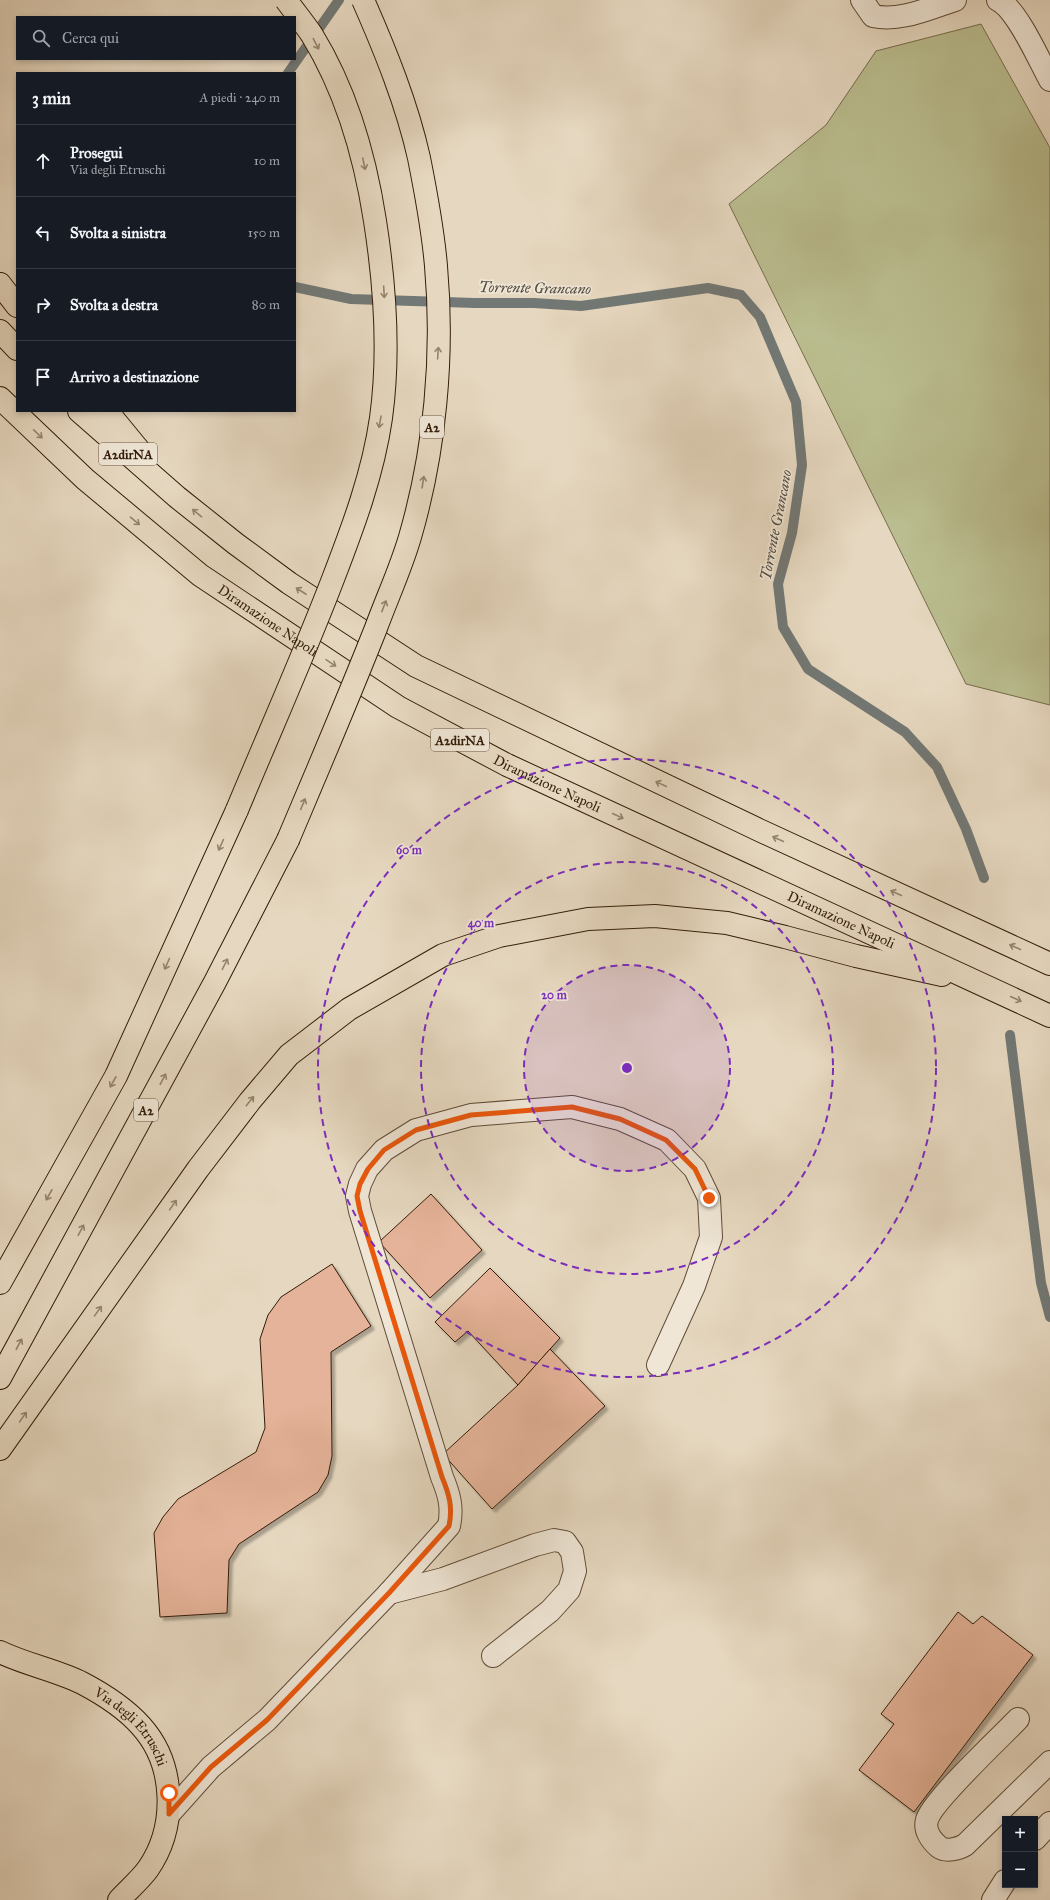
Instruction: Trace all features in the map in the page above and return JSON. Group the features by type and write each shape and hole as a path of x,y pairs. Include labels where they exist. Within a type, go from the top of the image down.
{"main road":[{"path":"0,1283 116,1076 237,810 316,624 358,515 381,419 385,366 385,313 382,266 372,203 361,151 346,102 312,35 286,0"},
{"name":"A2","path":"0,1378 212,989 288,840 361,664 409,540 421,494 432,425 439,338 436,266 418,156 406,112 377,32 363,0"},
{"path":"0,284 16,305"},
{"path":"0,331 16,348"},
{"name":"Diramazione Napoli","path":"0,398 85,479 200,575 398,707 507,765 1050,1016"},
{"name":"A2dirNA","path":"80,412 177,497 236,544 289,583 416,666 759,830 1050,964"},
{"path":"108,412 177,497"},
{"path":"0,1449 198,1169 250,1101 289,1055 349,1009 443,954 499,936 588,919 655,916 727,924 785,937 856,956 981,983"},
{"name":"Via degli Etruschi","path":"0,1652 82,1683 112,1701 141,1726 156,1747 165,1774 169,1793 169,1814 166,1830 154,1860 147,1870 119,1900"}],"street":[{"path":"862,0 873,16 884,18 896,18 955,0"},
{"path":"998,0 1004,3 1015,16 1050,80"},
{"path":"169,1814 211,1767 267,1720 389,1593 449,1526 452,1512 451,1499 442,1477 360,1211 357,1196 360,1184 368,1169 384,1150 416,1130 471,1115 572,1107 620,1119 666,1140 695,1169 709,1198 711,1237 694,1286 658,1364"},
{"path":"389,1593 443,1579 535,1545 554,1540 565,1542 572,1552 575,1571 569,1590 550,1611 492,1656"},
{"path":"1018,1719 938,1802 927,1820 927,1832 932,1840 941,1848 955,1850 965,1845 1050,1762"},
{"path":"1038,1836 1050,1823"},
{"path":"993,1900 1002,1886"}],"green space":[{"path":"981,24 1050,148 1050,705 966,684 729,204 826,125 876,51"}],"building":[{"path":"431,1194 482,1250 430,1298 379,1242"},
{"path":"332,1264 371,1326 331,1352 332,1456 328,1475 318,1492 239,1544 229,1560 227,1613 160,1617 154,1533 163,1517 178,1499 256,1452 265,1428 260,1339 268,1315 281,1297"},
{"path":"490,1268 560,1338 518,1385 468,1331 455,1342 435,1322"},
{"path":"550,1349 605,1406 492,1509 443,1454 518,1385"},
{"path":"958,1612 973,1624 982,1616 1033,1655 914,1812 859,1770 894,1724 881,1714"}],"waterway":[{"name":"Torrente Grancano","path":"289,72 339,0"},
{"name":"Torrente Grancano","path":"296,287 351,299 475,303 534,303 581,306 708,288 741,295 760,317 796,402 802,465 792,533 778,584 783,627 808,669 905,732 937,767 966,829 984,878"},
{"name":"Torrente Grancano","path":"1010,1035 1041,1283 1050,1317"}],"route":[{"path":"169,1793 169,1814 211,1767 267,1720 389,1593 449,1526 452,1512 451,1499 442,1477 360,1211 357,1196 360,1184 368,1169 384,1150 416,1130 471,1115 572,1107 620,1119 666,1140 695,1169 709,1198"}]}
